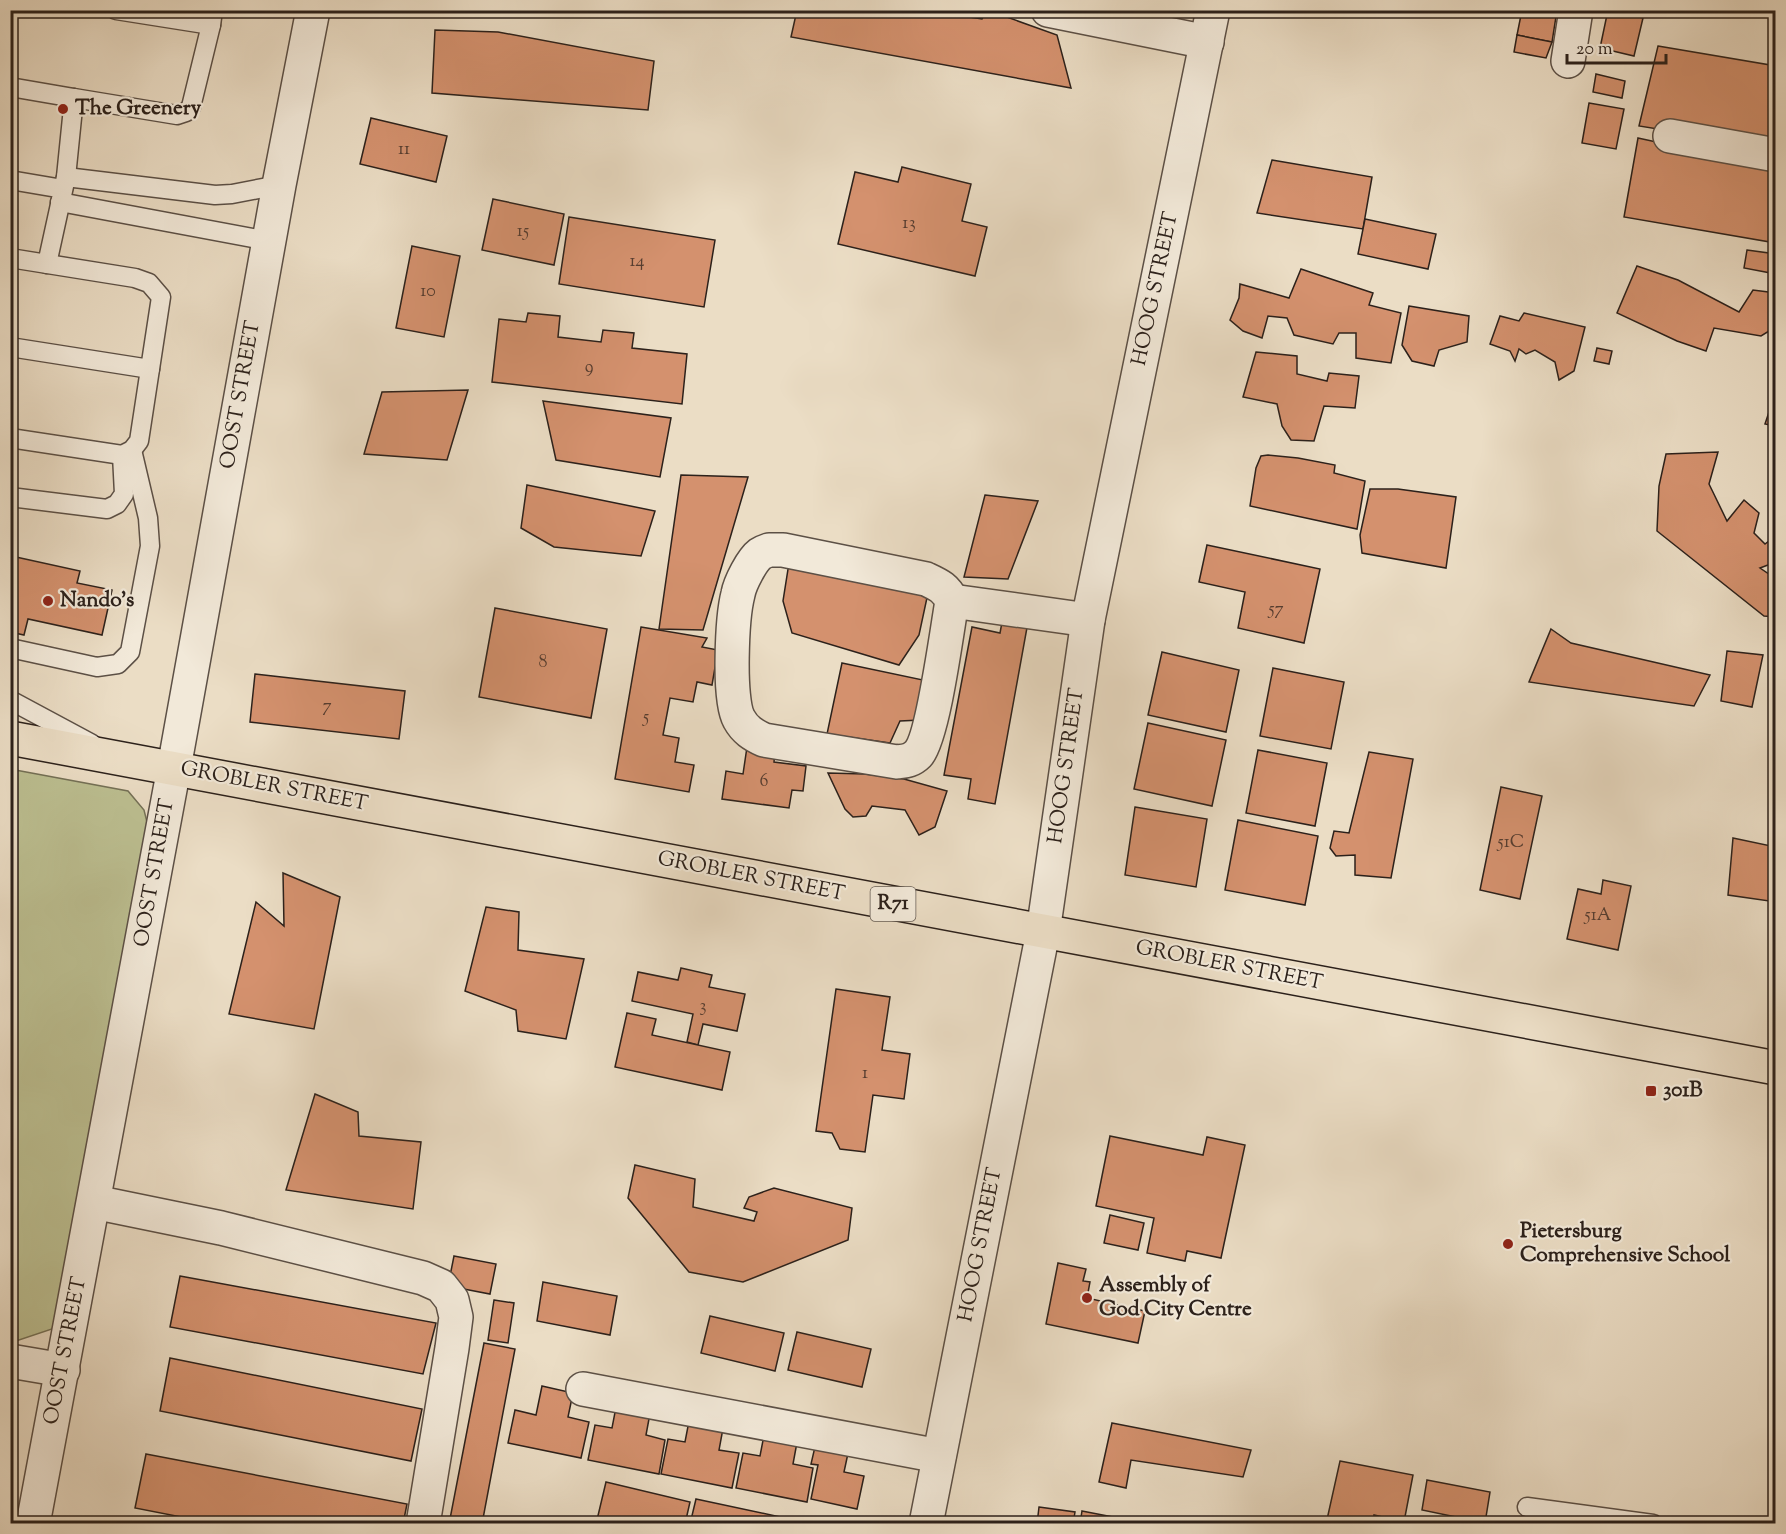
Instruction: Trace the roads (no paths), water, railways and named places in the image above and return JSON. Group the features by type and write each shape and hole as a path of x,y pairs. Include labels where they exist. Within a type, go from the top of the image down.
{"main road":[{"name":"GROBLER STREET","path":"10,738 1776,1068"}],"street":[{"name":"OOST STREET","path":"33,1524 313,10"},
{"path":"1048,10 1125,18 1207,42"},
{"name":"HOOG STREET","path":"926,1524 1042,932 1088,620 1213,10"},
{"path":"1568,61 1576,10"},
{"path":"1670,136 1776,154"},
{"path":"769,550 783,550 926,579 940,585 948,592 952,602 932,718 922,748 909,761 897,762 764,740 750,733 739,720 734,707 732,689 734,619 738,593 744,578 760,554 769,550"},
{"path":"952,602 1088,620"},
{"path":"94,1202 221,1228 423,1278 441,1286 452,1300 456,1317 423,1524"},
{"path":"10,1361 63,1370"},
{"path":"584,1389 939,1456"}],"lane":[{"path":"10,87 177,115 186,112 191,107 212,18 116,10"},
{"path":"47,264 63,189 74,98"},
{"path":"10,180 63,189 269,241"},
{"path":"63,189 215,195 279,185"},
{"path":"10,258 135,278 148,283 161,297 139,441 127,452 124,494 112,508 107,509 10,497"},
{"path":"10,347 150,369"},
{"path":"10,438 127,452"},
{"path":"10,648 97,667 118,664 130,652 150,546 148,518 127,452"},
{"path":"10,700 117,758"},
{"path":"1527,1508 1653,1524"}],"place":[{"name":"The Greenery","path":"63,109"},
{"name":"Nando's","path":"48,601"},
{"name":"301B","path":"1651,1091"},
{"name":"Pietersburg Comprehensive School","path":"1508,1244"},
{"name":"Assembly of God City Centre","path":"1087,1298"}]}
